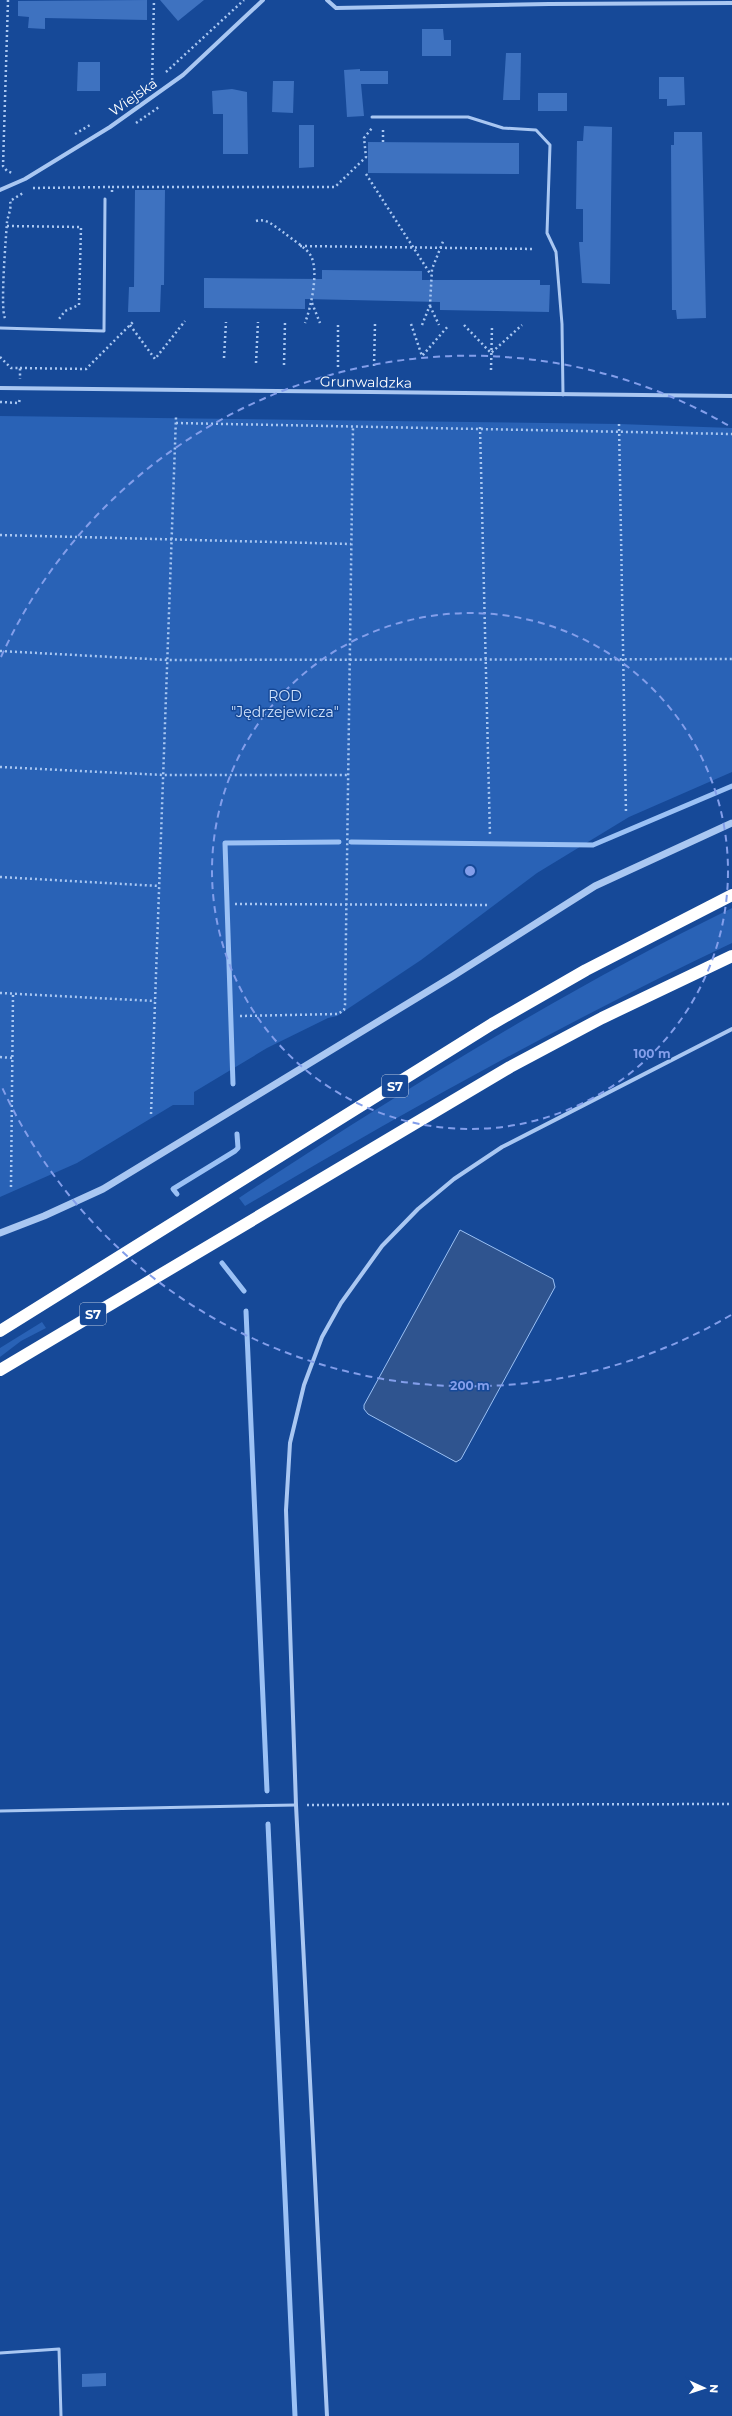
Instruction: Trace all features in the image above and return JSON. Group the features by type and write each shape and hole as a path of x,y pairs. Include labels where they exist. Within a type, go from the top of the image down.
{"highway":[{"name":"S7","path":"0,1331 492,1024 586,970 732,895"},
{"name":"S7","path":"0,1370 510,1067 602,1018 732,956"}],"street":[{"name":"Wiejska","path":"0,190 25,179 110,127 183,75 263,0"},
{"path":"327,0 336,8 549,4 732,3"},
{"name":"Grunwaldzka","path":"0,388 732,396"},
{"path":"0,1233 44,1216 103,1189 453,976 595,886 732,823"},
{"path":"327,2416 296,1805 286,1510 290,1443 304,1385 322,1337 341,1303 382,1246 418,1209 454,1179 502,1147 732,1029"}],"lane":[{"path":"372,117 468,117 504,128 536,130 550,145 547,233 556,252 562,324 563,395"},
{"path":"0,328 104,331 105,199"},
{"path":"0,1811 296,1805"},
{"path":"0,2353 59,2349 61,2416"}],"path":[{"path":"8,0 3,166 11,173 21,169 30,188 335,187 366,157 364,138 371,128 383,122 383,142"},
{"path":"152,84 154,0"},
{"path":"161,76 244,0"},
{"path":"146,88 157,80"},
{"path":"71,137 94,122"},
{"path":"366,174 431,275"},
{"path":"112,187 112,195"},
{"path":"12,318 4,318 7,226 10,202 26,191"},
{"path":"256,222 262,220 271,223 310,255 313,263 312,303 305,323"},
{"path":"7,226 82,227 79,305 65,311 59,319"},
{"path":"422,325 430,305 431,275 444,239"},
{"path":"300,246 535,249"},
{"path":"312,303 320,323"},
{"path":"430,305 439,325"},
{"path":"51,319 66,320"},
{"path":"20,368 86,368 134,321"},
{"path":"130,325 155,359 185,321"},
{"path":"224,358 226,322"},
{"path":"256,363 258,322"},
{"path":"284,365 286,322"},
{"path":"338,323 338,367"},
{"path":"374,366 375,324"},
{"path":"411,324 422,356 449,325"},
{"path":"464,325 491,353"},
{"path":"491,353 522,325"},
{"path":"491,370 492,326"},
{"path":"151,1114 176,417"},
{"path":"176,422 480,427 732,434"},
{"path":"619,424 626,814"},
{"path":"240,1016 338,1014 344,1010 353,426"},
{"path":"480,427 490,836"},
{"path":"0,535 351,544"},
{"path":"0,651 168,660 732,659"},
{"path":"0,767 163,775 348,775"},
{"path":"0,878 159,886"},
{"path":"236,904 487,905"},
{"path":"0,993 155,1001"},
{"path":"11,1187 14,994"},
{"path":"0,1058 13,1058"},
{"path":"296,1805 732,1804"}],"green space":[{"name":"ROD \"Jędrzejewicza\"","path":"0,416 619,424 732,428 732,772 629,817 537,873 421,960 337,1016 328,1018 267,1048 194,1092 194,1105 173,1105 77,1163 0,1197"},
{"path":"732,908 732,943 546,1036 425,1102 245,1206 239,1198 359,1120 481,1045 605,974"},
{"path":"42,1322 46,1328 21,1341 0,1357 0,1348"}],"shaded area":[{"path":"460,1230 553,1279 555,1287 461,1459 456,1462 368,1414 364,1409 364,1405"}],"building":[{"path":"147,0 147,20 45,18 45,29 28,28 29,17 18,16 18,1"},
{"path":"160,0 204,0 178,21"},
{"path":"422,29 443,29 444,40 451,40 451,56 422,56"},
{"path":"506,53 521,53 520,100 503,100"},
{"path":"78,62 100,62 100,91 77,91"},
{"path":"360,69 360,71 388,71 388,84 361,84 364,116 347,117 344,70"},
{"path":"659,77 684,77 685,105 667,106 667,99 659,99"},
{"path":"273,81 294,81 293,113 272,112"},
{"path":"232,89 247,92 248,154 223,154 223,114 213,114 212,91"},
{"path":"538,93 567,93 567,111 538,111"},
{"path":"299,125 314,125 314,167 299,168"},
{"path":"584,126 612,127 610,284 582,283 579,242 583,242 583,209 576,209 577,141 583,141"},
{"path":"674,132 702,132 706,318 677,319 676,310 672,310 671,145 674,145"},
{"path":"368,142 519,143 519,174 368,173"},
{"path":"135,190 165,190 164,285 161,285 160,312 128,312 129,287 134,287"},
{"path":"322,270 422,271 422,280 540,280 540,285 550,285 549,312 440,310 440,302 305,299 305,309 204,308 204,278 322,279"},
{"path":"106,2373 106,2386 82,2387 82,2374"}],"waterway":[{"path":"351,842 593,845 732,786"},
{"path":"233,1084 225,843 339,842"},
{"path":"177,1194 173,1189 235,1151 238,1148 237,1134"},
{"path":"222,1263 244,1291"},
{"path":"246,1311 267,1791"},
{"path":"268,1824 295,2416"}]}
